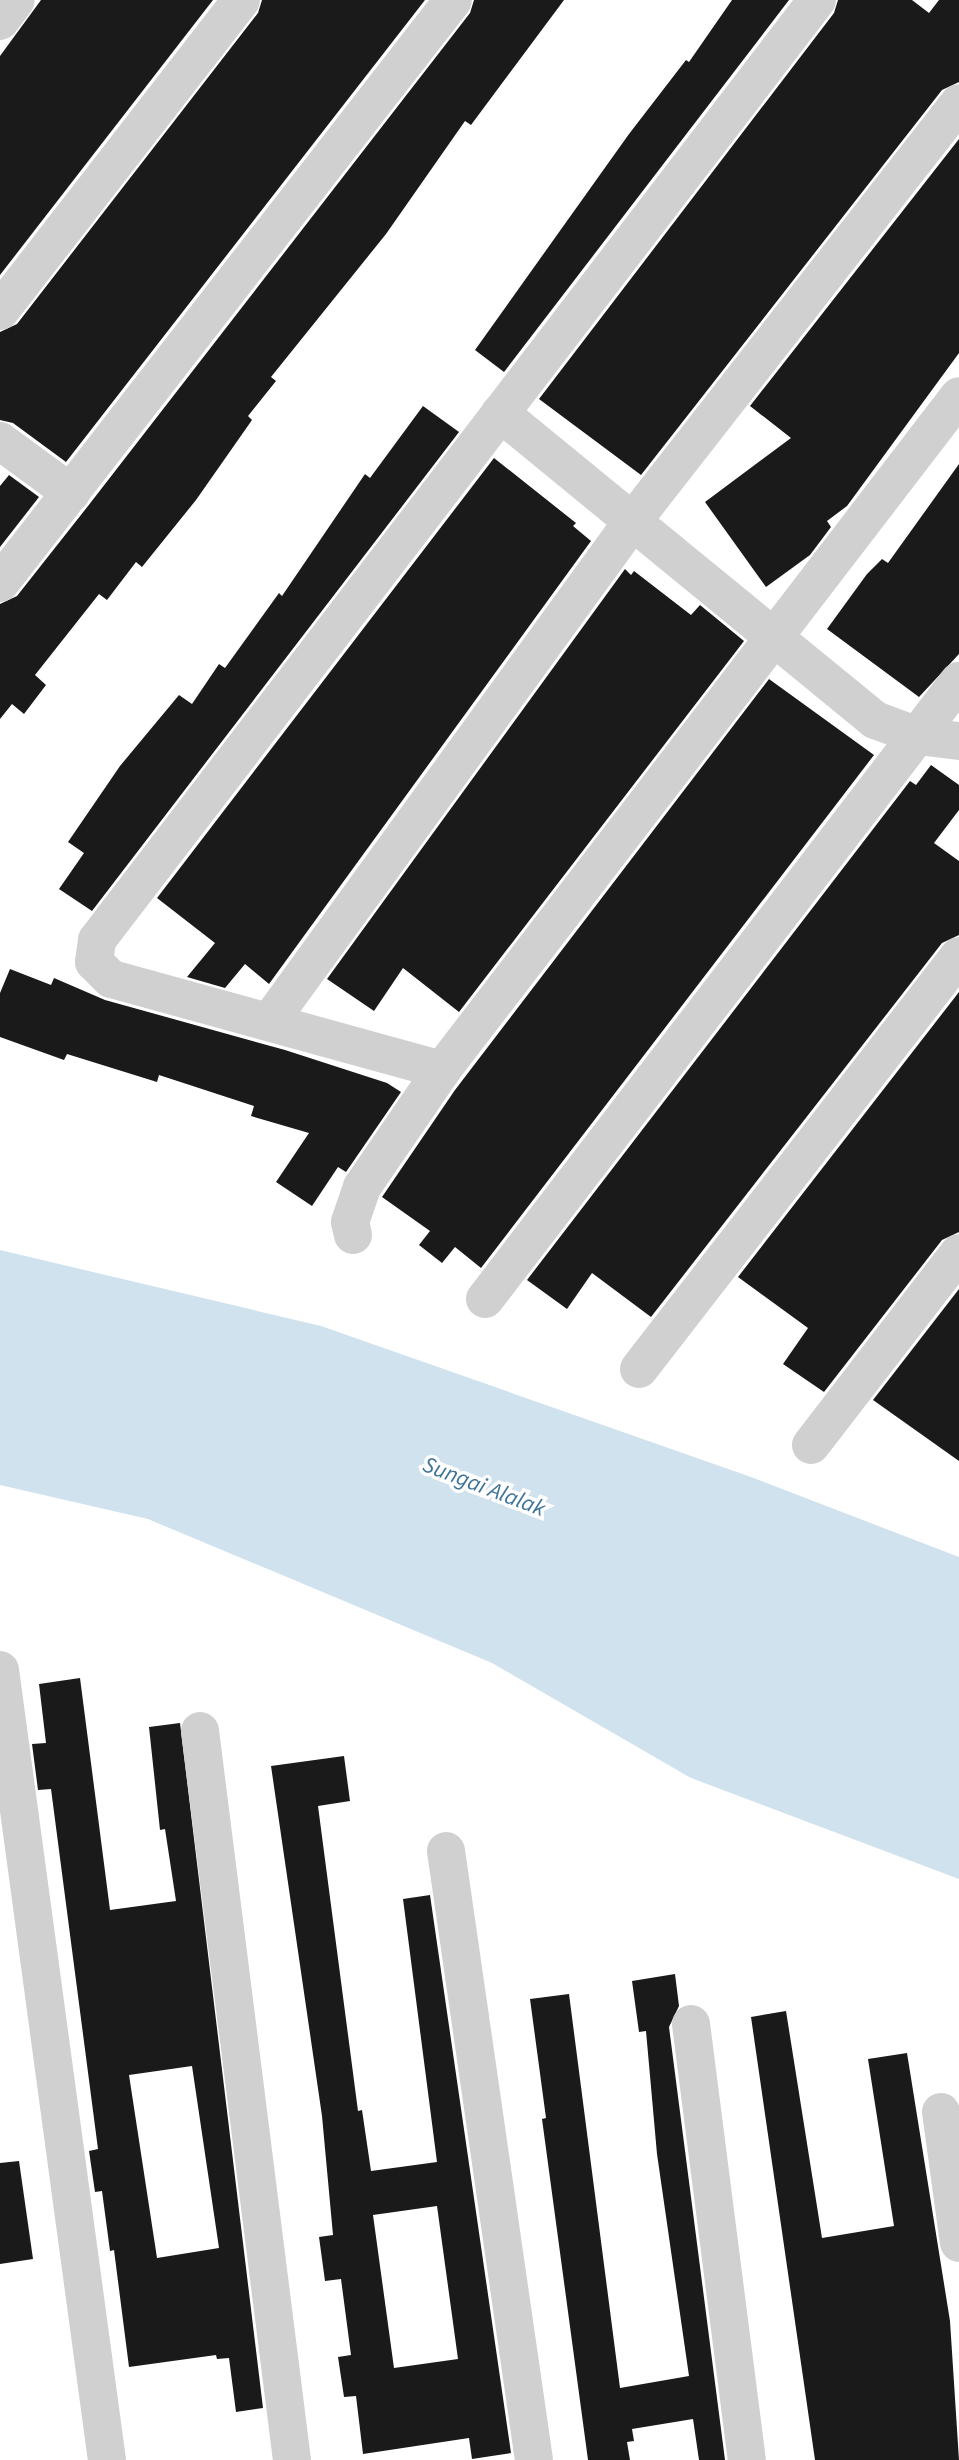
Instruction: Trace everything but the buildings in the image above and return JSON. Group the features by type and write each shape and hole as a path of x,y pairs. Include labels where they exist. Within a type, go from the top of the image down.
{"street":[{"path":"0,21 16,0"},
{"path":"0,311 241,0"},
{"path":"0,583 453,0"},
{"path":"442,1070 111,979 94,962 97,940 817,0"},
{"path":"270,1021 632,523 959,103"},
{"path":"353,1234 350,1222 362,1187 442,1070 774,641 959,396"},
{"path":"500,414 774,641 875,720 918,736 959,741"},
{"path":"0,441 71,493"},
{"path":"485,1299 959,681"},
{"path":"639,1369 959,956"},
{"path":"811,1445 959,1253"},
{"path":"0,1670 107,2460"},
{"path":"200,1731 292,2460"},
{"path":"446,1851 534,2460"},
{"path":"691,2024 747,2460"},
{"path":"941,2112 959,2243"}],"water":[{"name":"Sungai Alalak","path":"0,1250 321,1326 751,1477 959,1557 959,1879 691,1778 492,1663 148,1519 0,1485"}]}
